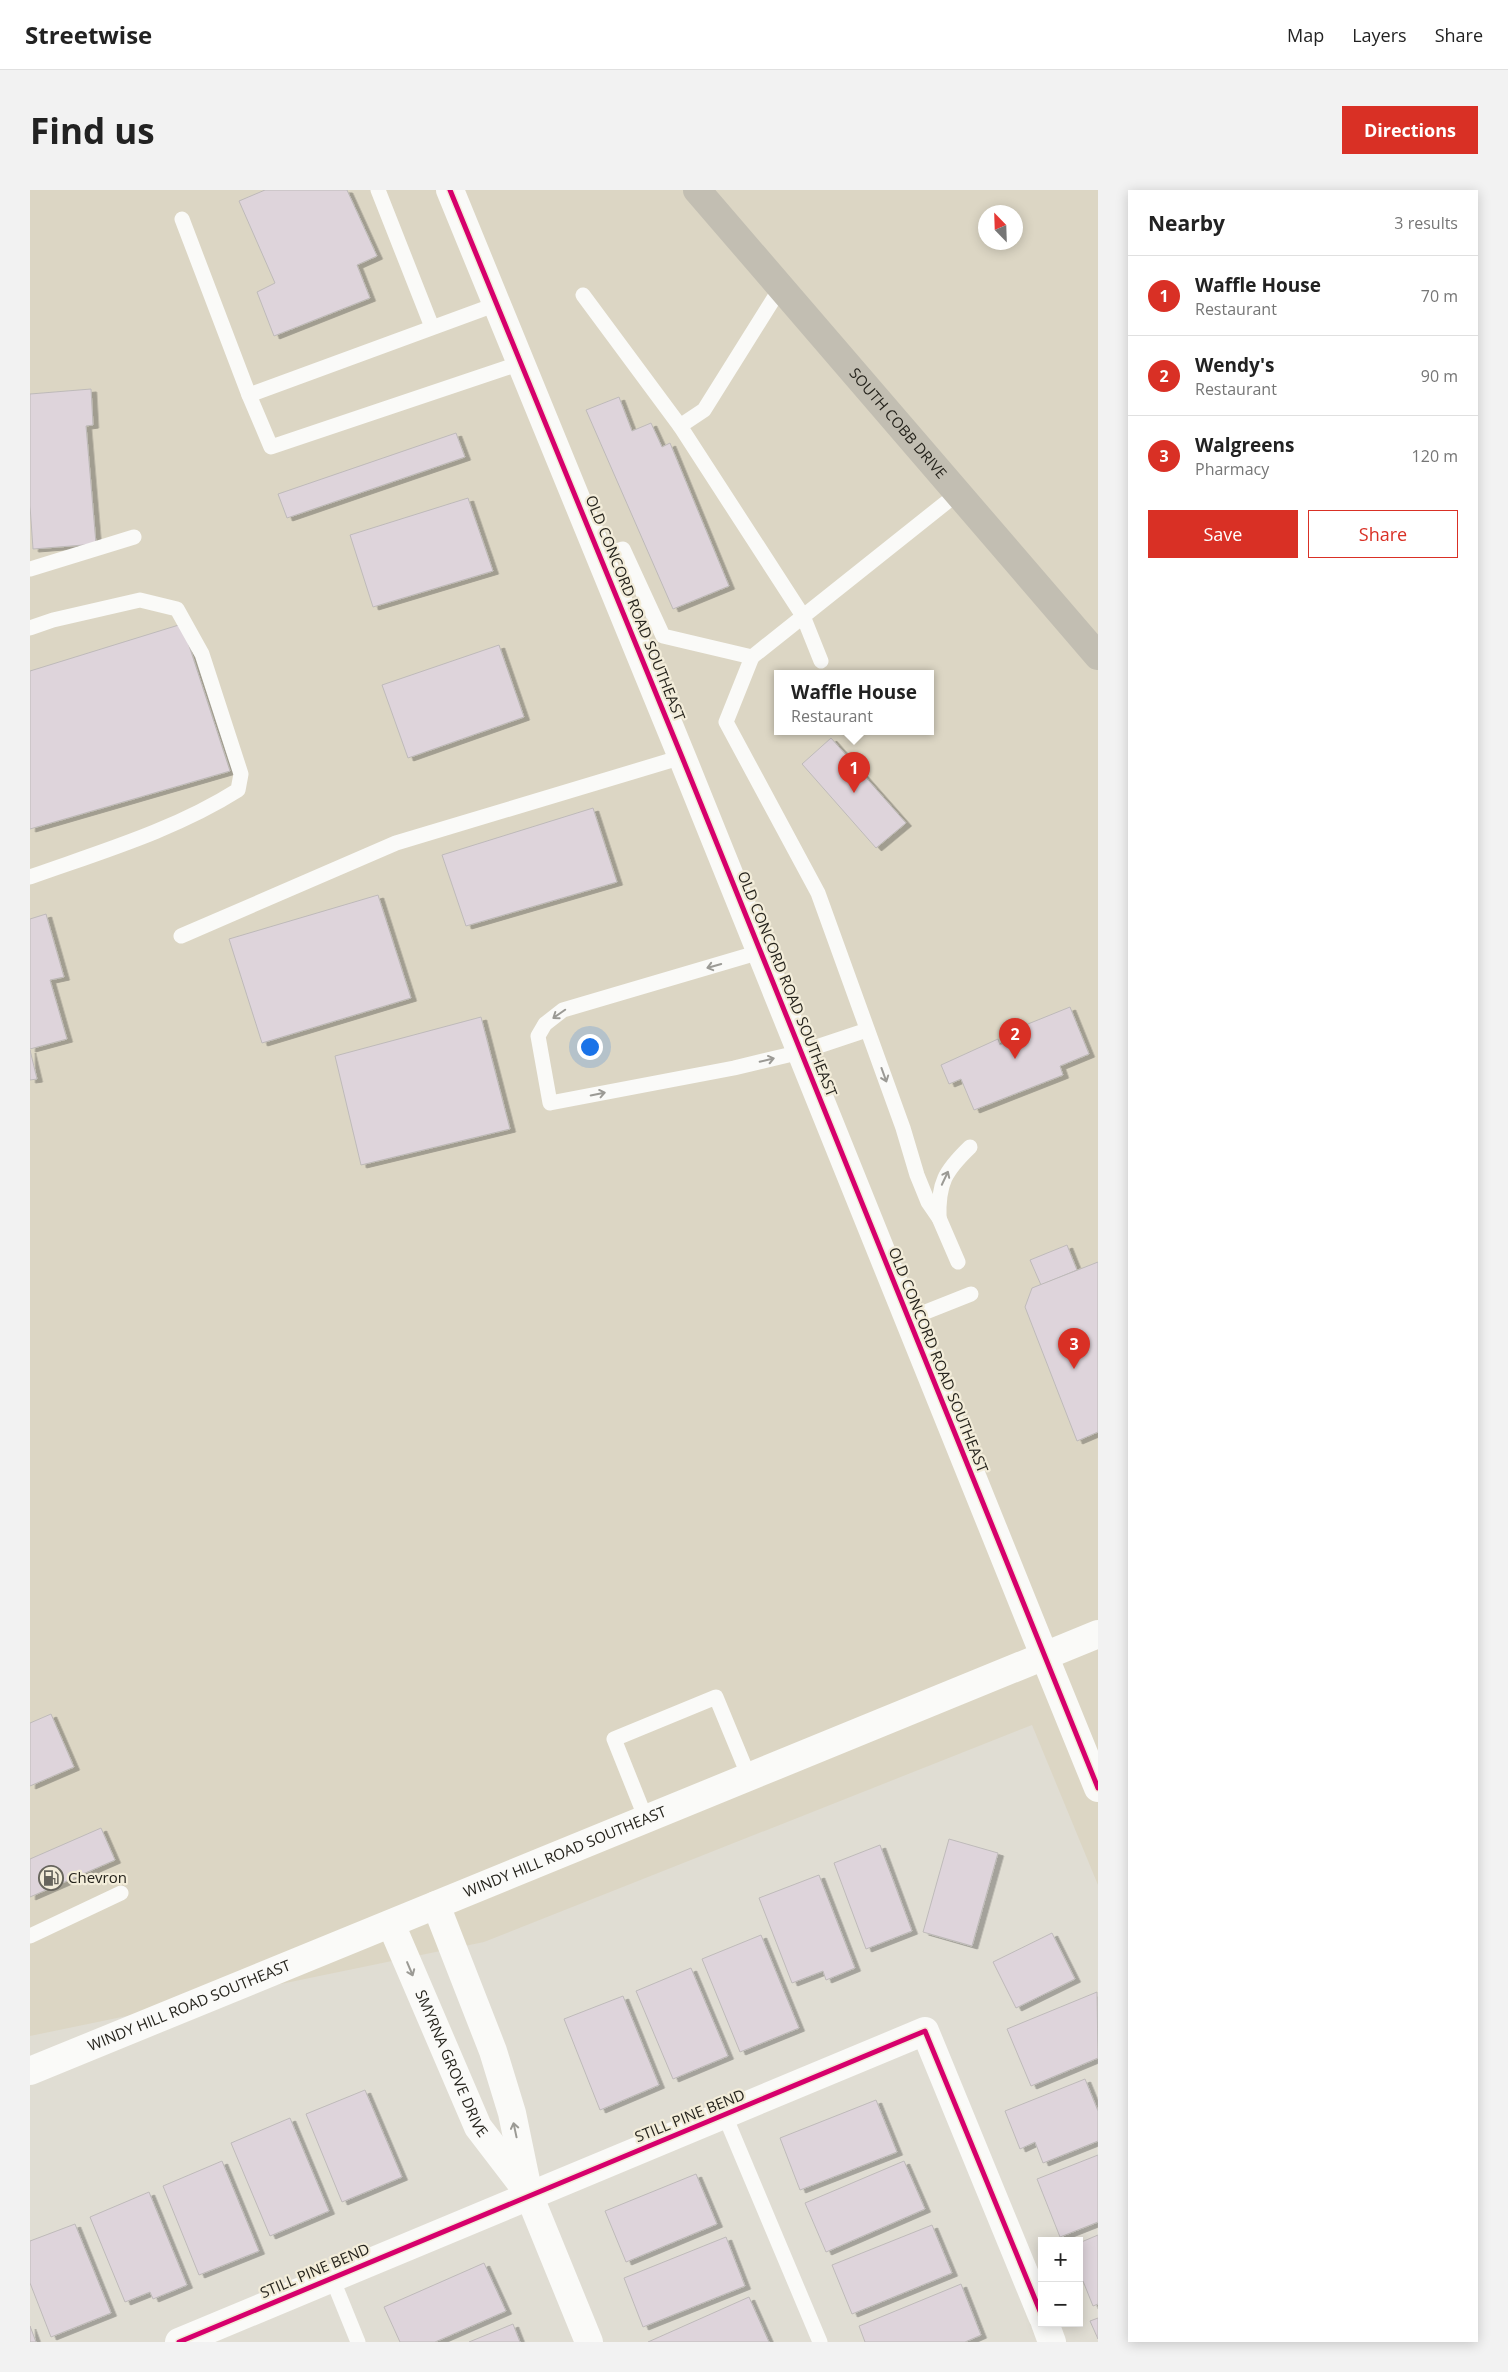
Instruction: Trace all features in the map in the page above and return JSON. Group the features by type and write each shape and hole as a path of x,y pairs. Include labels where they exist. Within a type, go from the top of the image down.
{"main road":[{"name":"SOUTH COBB DRIVE","path":"708,193 781,287 1098,656"}],"street":[{"name":"OLD CONCORD ROAD SOUTHEAST","path":"450,190 682,757 1098,1788"},
{"name":"WINDY HILL ROAD SOUTHEAST","path":"30,2071 1098,1634"},
{"name":"SMYRNA GROVE DRIVE","path":"436,1905 493,2051 512,2113 529,2194 589,2342"},
{"name":"SMYRNA GROVE DRIVE","path":"391,1924 478,2126 529,2194"},
{"name":"STILL PINE BEND","path":"179,2342 529,2194 725,2116 925,2030 1038,2306"},
{"path":"1046,2327 1052,2342"}],"lane":[{"path":"378,190 432,327"},
{"path":"182,219 248,395 271,447 521,363"},
{"path":"680,426 704,410 781,287"},
{"path":"583,295 680,426 803,616 821,661"},
{"path":"248,395 497,304"},
{"path":"958,493 752,657 726,722 818,893 903,1128 917,1175 928,1202 939,1218 958,1262"},
{"path":"30,570 134,537"},
{"path":"600,556 623,549 663,636 752,657"},
{"path":"30,628 53,620 140,600 177,609 202,654 241,774 238,790 210,808 122,844 30,877"},
{"path":"181,936 396,843 682,757"},
{"path":"760,952 563,1010 545,1024 538,1036 550,1103 734,1068 801,1052 867,1030"},
{"path":"939,1218 938,1197 943,1180 953,1163 970,1147"},
{"path":"908,1319 971,1294"},
{"path":"646,1819 614,1739 716,1697 749,1777"},
{"path":"30,1936 120,1894"},
{"path":"725,2116 820,2342"},
{"path":"332,2278 358,2342"}],"shaded area":[{"path":"30,190 1098,190 1098,1885 1032,1725 484,1942 30,2036"}],"building":[{"path":"265,190 347,190 377,256 357,265 370,298 274,336 257,292 275,283 239,201"},
{"path":"91,389 93,425 86,426 96,544 33,549 30,506 30,394"},
{"path":"619,397 632,431 651,423 662,447 670,443 729,586 673,609 586,410"},
{"path":"456,433 465,457 287,518 278,494"},
{"path":"468,498 493,571 373,607 350,535"},
{"path":"182,624 230,771 30,829 30,671"},
{"path":"499,645 524,717 408,758 382,685"},
{"path":"831,738 906,823 876,848 802,764"},
{"path":"593,808 617,882 466,926 442,855"},
{"path":"378,895 411,998 262,1043 229,939"},
{"path":"46,914 64,977 50,980 67,1039 30,1049 30,919"},
{"path":"1070,1007 1089,1054 1060,1066 1063,1075 974,1110 961,1079 949,1084 941,1065 998,1039 1000,1045 1021,1036 1018,1028"},
{"path":"481,1017 510,1129 361,1165 335,1056"},
{"path":"30,1050 37,1079 30,1080"},
{"path":"1067,1245 1077,1270 1041,1285 1030,1260"},
{"path":"1098,1262 1098,1432 1077,1441 1025,1307 1032,1288"},
{"path":"51,1714 74,1767 30,1786 30,1723"},
{"name":"Chevron","path":"101,1828 115,1860 30,1897 30,1859"},
{"path":"949,1839 998,1853 972,1946 923,1932"},
{"path":"880,1845 912,1931 866,1949 834,1863"},
{"path":"819,1875 855,1968 826,1980 823,1971 792,1983 759,1898"},
{"path":"1052,1933 1075,1979 1016,2008 993,1962"},
{"path":"761,1935 799,2028 740,2052 702,1959"},
{"path":"691,1968 728,2056 673,2079 636,1991"},
{"path":"1097,1992 1098,2058 1031,2086 1007,2029"},
{"path":"623,1996 659,2085 600,2110 564,2019"},
{"path":"1085,2079 1098,2111 1098,2141 1043,2163 1035,2142 1020,2149 1005,2111"},
{"path":"365,2090 402,2177 342,2202 306,2114"},
{"path":"876,2100 897,2152 800,2190 780,2138"},
{"path":"290,2118 329,2211 270,2236 231,2143"},
{"path":"1098,2155 1098,2222 1060,2237 1037,2179"},
{"path":"222,2161 259,2251 199,2275 163,2186"},
{"path":"904,2161 925,2209 826,2252 805,2203"},
{"path":"696,2174 717,2224 626,2262 605,2211"},
{"path":"149,2192 187,2285 153,2299 150,2292 125,2302 90,2217"},
{"path":"75,2224 111,2313 51,2337 30,2283 30,2241"},
{"path":"932,2225 952,2273 852,2314 832,2265"},
{"path":"1098,2235 1098,2304 1093,2306 1083,2281 1083,2241"},
{"path":"726,2237 745,2286 643,2327 624,2278"},
{"path":"484,2263 506,2311 435,2342 400,2342 384,2307"},
{"path":"961,2284 981,2335 965,2342 865,2342 859,2326"},
{"path":"749,2297 769,2342 648,2342"},
{"path":"1098,2318 1098,2339 1090,2321"},
{"path":"513,2324 520,2342 469,2342"},
{"path":"30,2326 36,2342 30,2342"}],"cycle path":[{"path":"450,190 682,757 1098,1788"},
{"path":"179,2342 925,2031 1038,2306"}],"place":[{"name":"Waffle House","path":"854,793"},
{"name":"Wendy's","path":"1015,1059"},
{"name":"Walgreens","path":"1074,1369"},
{"name":"Chevron","path":"51,1878"}]}
